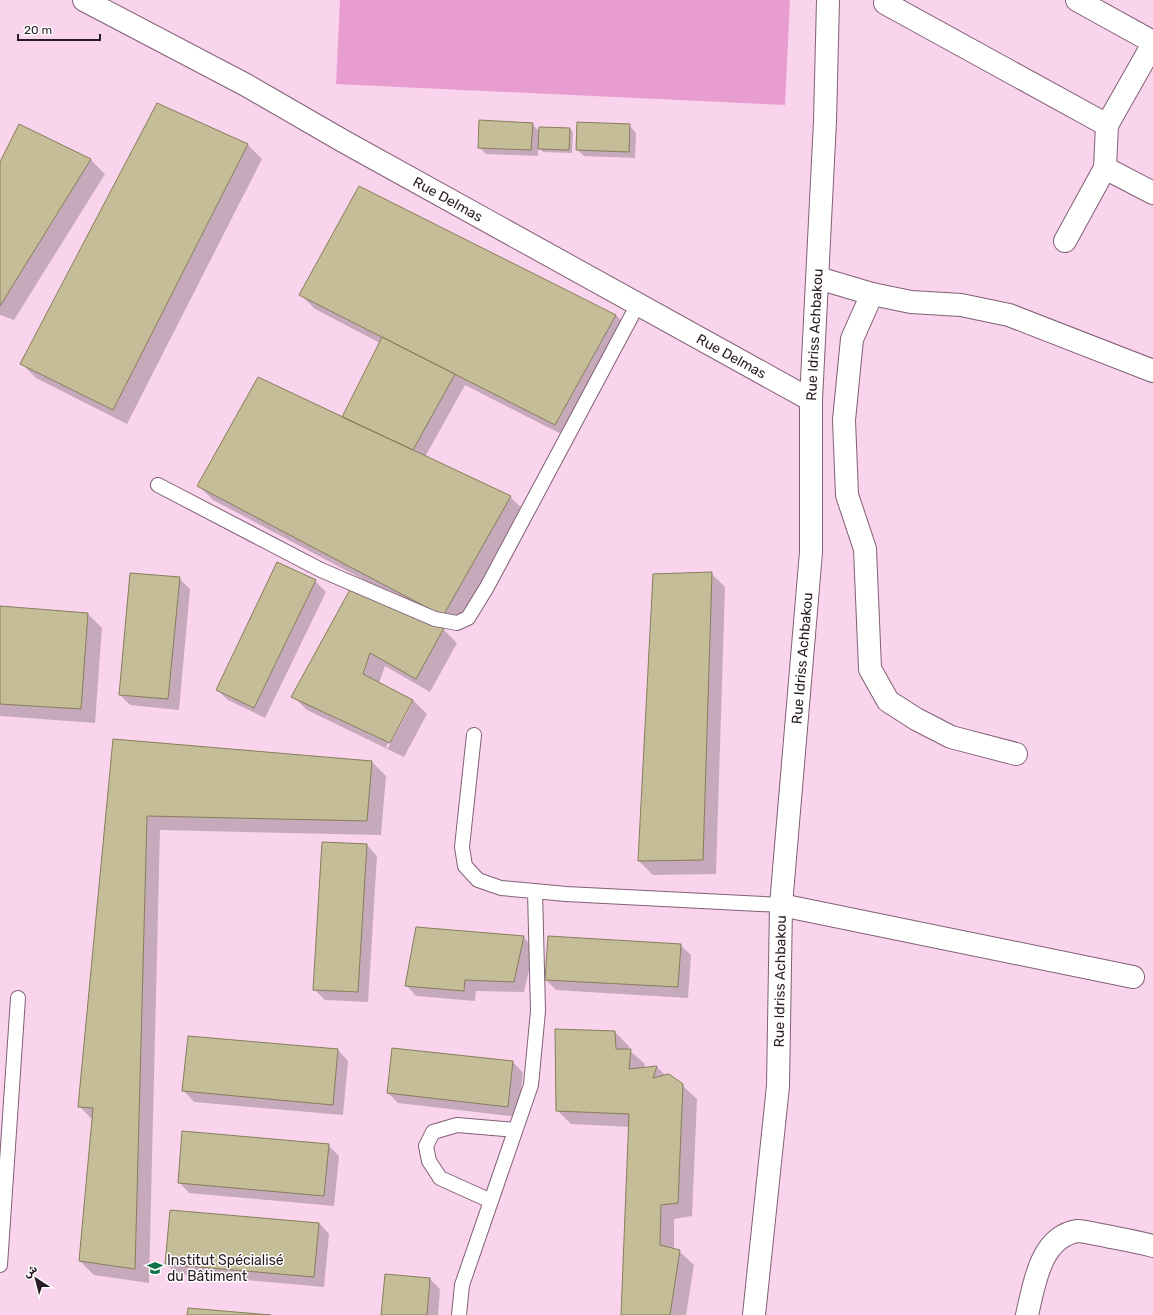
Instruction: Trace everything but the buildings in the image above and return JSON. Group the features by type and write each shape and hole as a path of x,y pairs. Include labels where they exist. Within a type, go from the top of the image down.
{"street":[{"name":"Rue Delmas","path":"84,0 246,85 343,141 811,400"},
{"name":"Rue Idriss Achbakou","path":"754,1315 778,1086 781,905 811,552 811,400 818,278 828,0"},
{"path":"886,0 885,3 1107,125"},
{"path":"1065,241 1105,168 1107,125 1153,43 1077,0"},
{"path":"1105,168 1153,193"},
{"path":"818,278 872,294 911,302 961,305 1009,315 1153,371"},
{"path":"872,294 852,339 844,420 847,495 865,549 870,669 888,701 916,719 951,737 1016,754"},
{"path":"781,905 1133,977"},
{"path":"1027,1315 1036,1279 1045,1255 1053,1244 1062,1238 1078,1231 1153,1246"}],"lane":[{"path":"158,485 321,570 435,619 457,623 468,618 487,587 638,304"},
{"path":"474,735 462,847 465,866 478,880 501,888 534,891 781,905"},
{"path":"460,1315 462,1285 531,1085 538,1011 534,891"},
{"path":"0,1265 18,998"},
{"path":"491,1201 440,1178 429,1162 426,1146 433,1132 457,1124 515,1130"}],"shaded area":[{"path":"340,0 790,0 785,105 336,84"}],"place":[{"name":"Institut Spécialisé du Bâtiment","path":"155,1268"}]}
